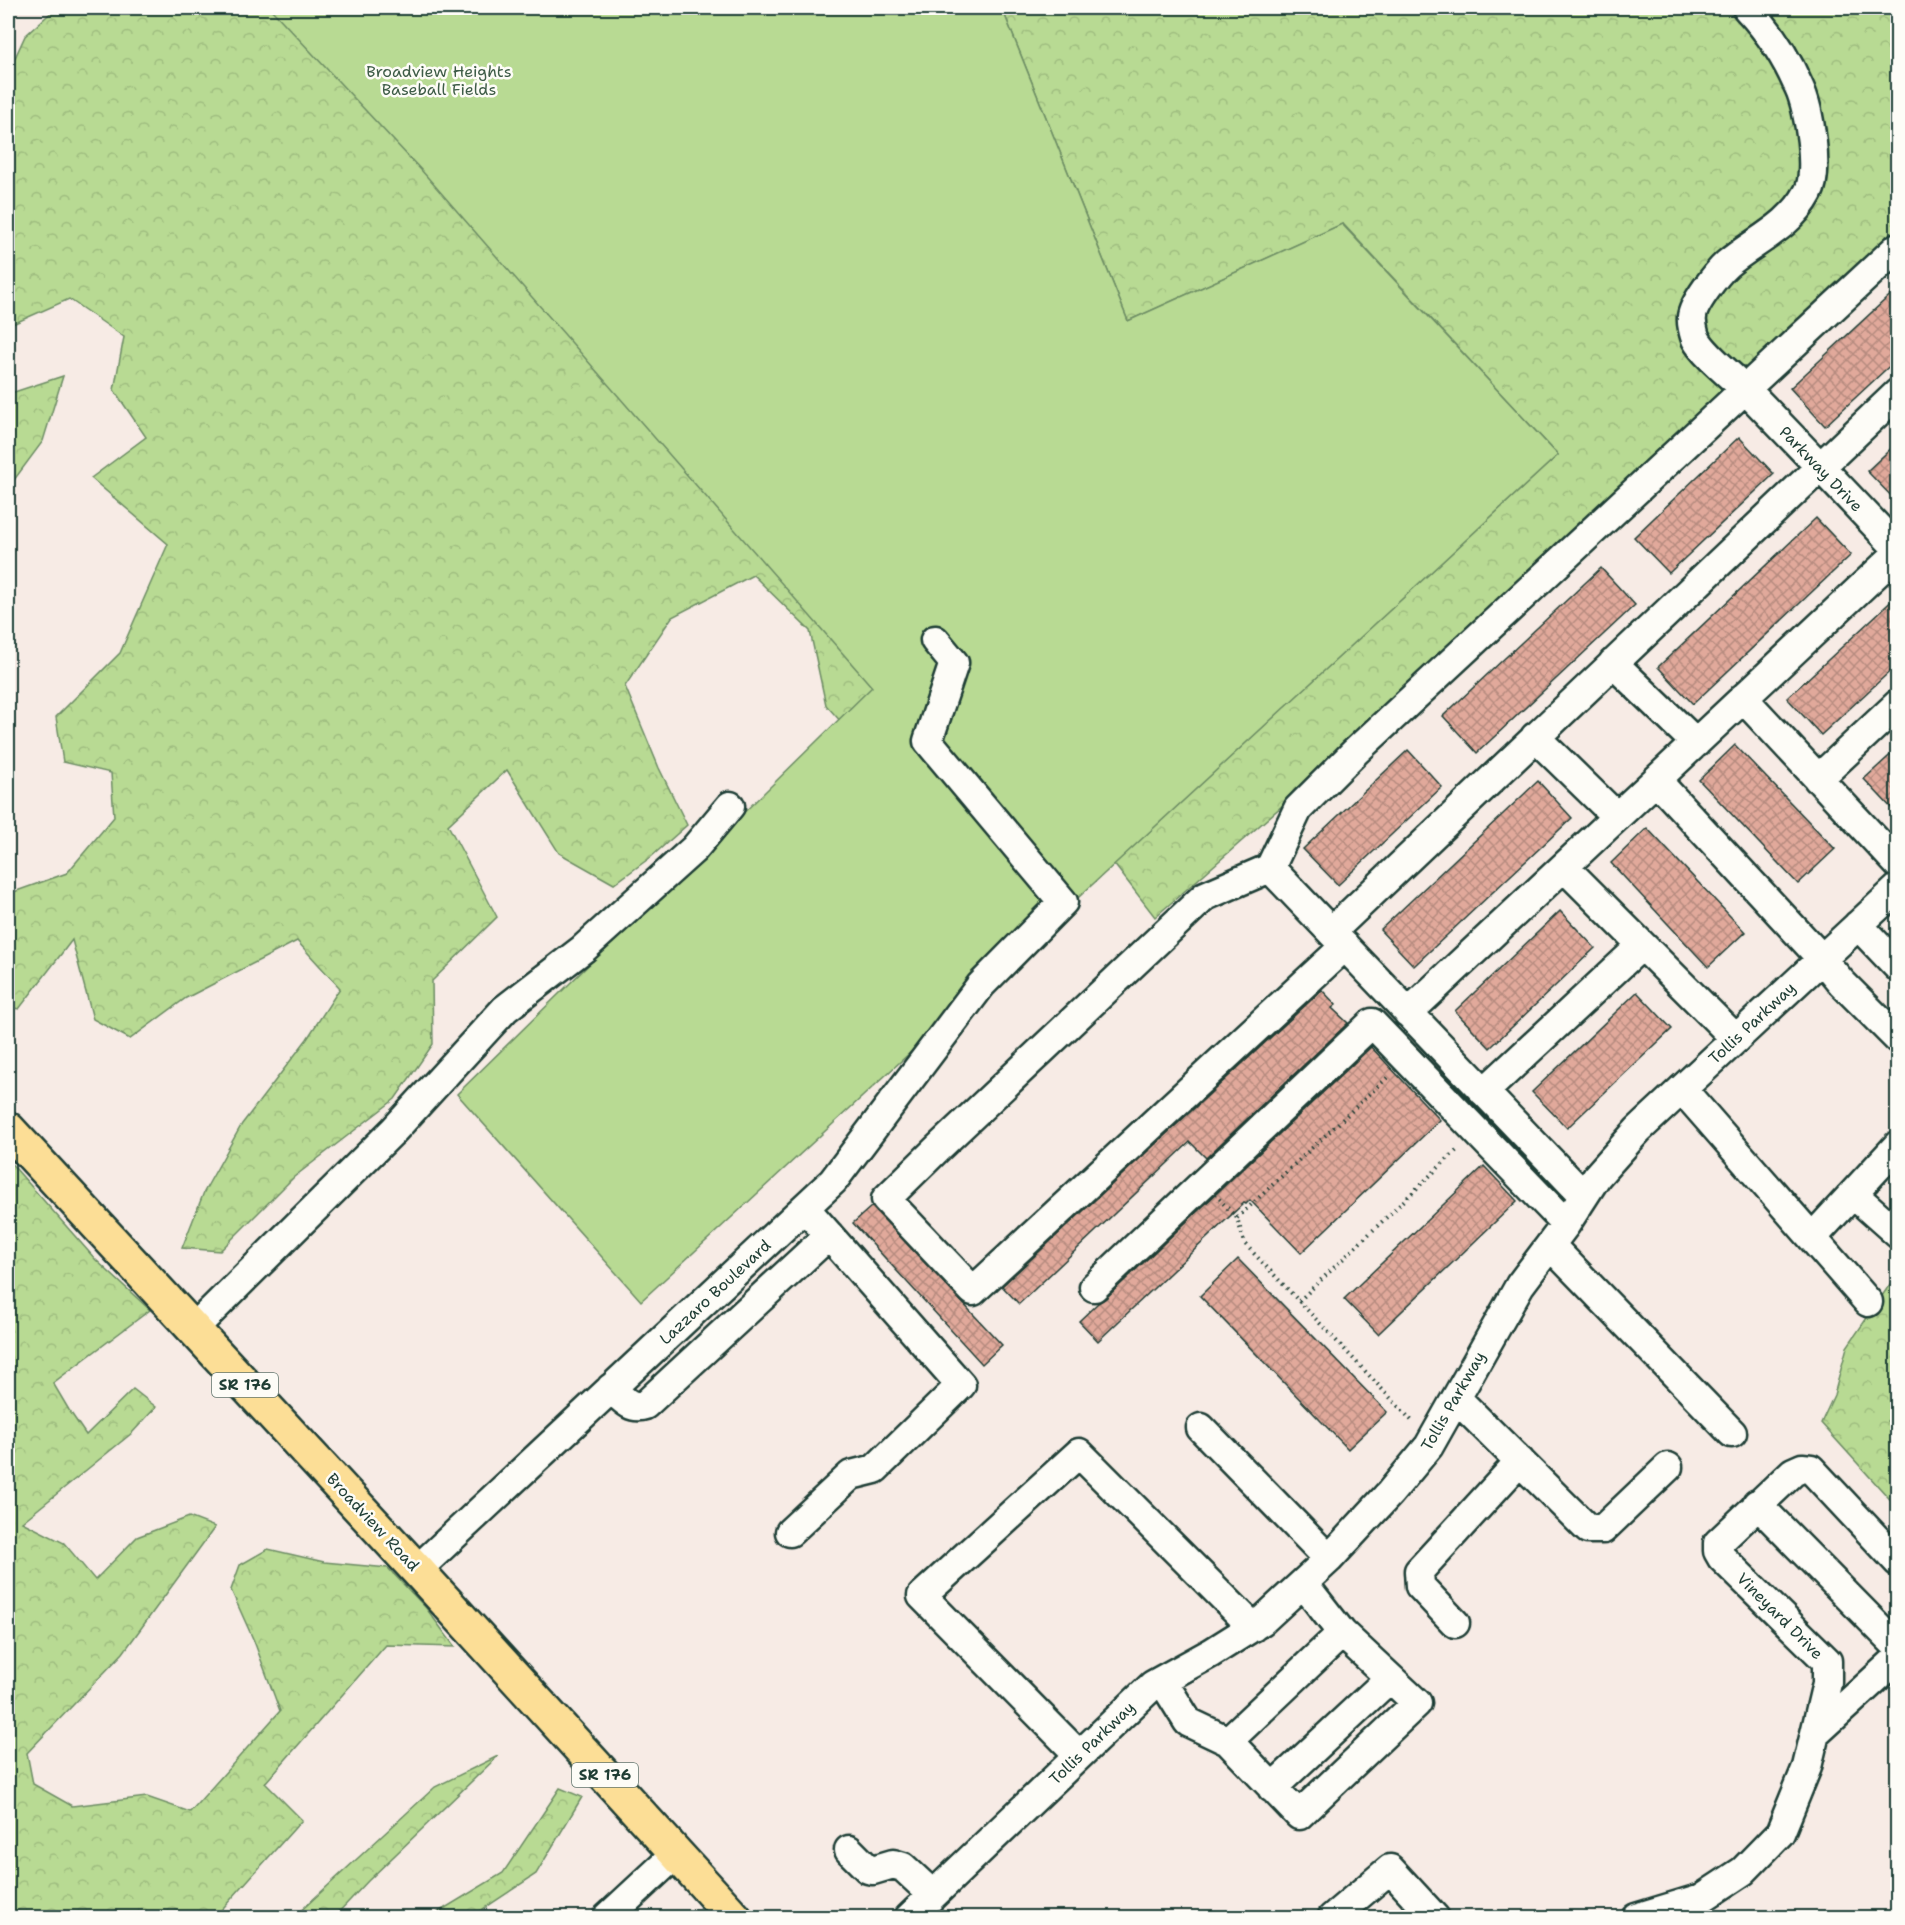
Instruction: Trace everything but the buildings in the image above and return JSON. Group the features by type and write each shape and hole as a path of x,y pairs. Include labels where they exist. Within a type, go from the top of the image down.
{"main road":[{"name":"Broadview Road","path":"8,1129 735,1917"}],"street":[{"name":"Parkway Drive","path":"1747,8 1766,28 1800,88 1812,141 1814,171 1809,192 1794,213 1778,228 1726,265 1703,293 1692,317 1696,339 1712,358 1820,466 1898,551"},
{"path":"1898,247 1355,752 1298,808 1270,868 1205,896 886,1199 973,1291 1338,939 1535,737 1898,393"},
{"path":"1408,1013 1898,551"},
{"name":"Lazzaro Boulevard","path":"417,1570 833,1181 981,985 1063,902 928,741 954,663 935,640"},
{"path":"1613,663 1696,743"},
{"path":"1743,698 1898,864"},
{"path":"1818,778 1898,704"},
{"path":"1535,737 1617,817"},
{"path":"1656,780 1842,983 1898,1038"},
{"path":"193,1329 394,1130 505,1009 583,949 694,849 730,806"},
{"path":"1564,867 1736,1039"},
{"path":"1270,868 1583,1195"},
{"name":"Tollis Parkway","path":"909,1917 1153,1685 1262,1621 1329,1559 1390,1494 1429,1446 1520,1285 1597,1176 1638,1130 1898,888"},
{"path":"1858,925 1898,967"},
{"path":"1484,1092 1642,945"},
{"path":"1094,1287 1372,1023 1476,1131 1558,1234 1732,1433"},
{"path":"1682,1089 1868,1302"},
{"path":"1812,1238 1898,1145"},
{"path":"1853,1194 1898,1234"},
{"path":"790,1532 851,1475 875,1468 961,1385 805,1208"},
{"path":"611,1388 631,1406 645,1405 829,1235"},
{"path":"707,1299 732,1325"},
{"path":"1456,1398 1588,1529 1603,1529 1668,1467"},
{"path":"1201,1428 1329,1559"},
{"path":"1079,1755 922,1596 1079,1453 1253,1627"},
{"path":"1455,1623 1420,1586 1419,1571 1520,1461"},
{"path":"1898,1562 1811,1469 1802,1468 1793,1472 1757,1504 1898,1647"},
{"name":"Vineyard Drive","path":"1636,1917 1702,1898 1743,1870 1780,1833 1807,1767 1827,1683 1827,1661 1722,1558 1718,1551 1718,1543 1757,1504"},
{"path":"1162,1680 1188,1722 1228,1742 1299,1815 1417,1703 1342,1633 1303,1583"},
{"path":"1228,1742 1342,1633"},
{"path":"1815,1734 1898,1658"},
{"path":"1272,1788 1390,1678"},
{"path":"849,1850 868,1869 873,1870 893,1864 903,1867 933,1895"},
{"path":"607,1917 677,1853"},
{"path":"1332,1917 1390,1869 1435,1917"}],"path":[{"path":"1237,1218 1407,1059"},
{"path":"1299,1301 1476,1131"},
{"path":"1204,1182 1237,1218 1245,1244 1414,1423"}],"green space":[{"path":"56,8 307,8 913,636 859,742 826,705 810,631 753,575 672,617 625,686 659,768 687,825 651,857 614,884 559,853 507,770 448,825 497,917 432,981 433,1044 395,1099 294,1177 220,1251 182,1248 204,1192 242,1124 307,1039 340,988 297,941 186,998 130,1039 93,1019 72,940 19,1009 8,1007 8,894 67,873 114,817 111,773 63,762 56,717 120,653 168,544 91,478 146,437 114,390 124,337 69,299 8,326 8,73 25,36"},
{"name":"Broadview Heights Baseball Fields","path":"270,8 1002,8 1128,321 1342,224 1558,455 641,1301 457,1094 872,687 422,171"},
{"path":"1002,8 1897,8 1897,233 1370,729 1155,917 1114,864 1558,455 1343,224 1128,321"},
{"path":"63,376 43,441 8,488 8,394"},
{"path":"8,1160 96,1260 150,1310 53,1383 69,1410 86,1435 133,1389 156,1407 132,1433 22,1522 64,1543 95,1580 137,1537 189,1517 215,1527 123,1653 27,1753 33,1784 72,1806 147,1797 190,1812 280,1711 254,1641 231,1590 240,1565 268,1549 324,1562 388,1568 426,1608 455,1647 386,1645 265,1783 302,1820 215,1917 8,1917"},
{"path":"1897,1274 1897,1411 1887,1421 1897,1433 1897,1507 1821,1423 1834,1395 1847,1347"},
{"path":"498,1756 368,1881 334,1917 294,1917 435,1787"},
{"path":"560,1788 582,1797 536,1874 477,1913 476,1917 430,1917 503,1873"}]}
